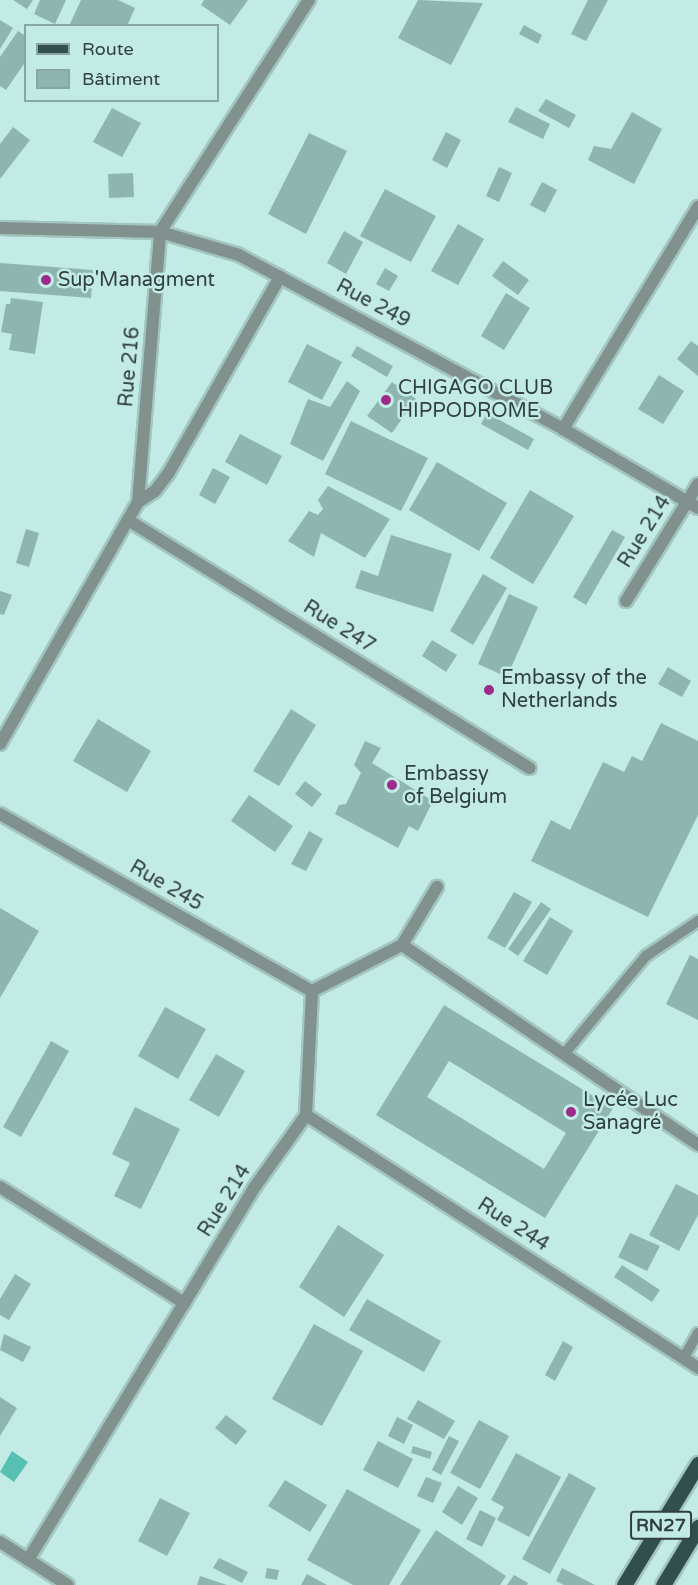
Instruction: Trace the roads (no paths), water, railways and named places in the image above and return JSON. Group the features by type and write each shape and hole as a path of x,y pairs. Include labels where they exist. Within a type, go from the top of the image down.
{"main road":[{"name":"RN27","path":"624,1585 698,1464"},
{"name":"RN27","path":"663,1585 698,1527"}],"street":[{"name":"Rue 216","path":"0,744 138,502 160,232 309,0"},
{"path":"563,429 698,207"},
{"name":"Rue 249","path":"0,228 160,232 239,255 563,429 692,505"},
{"path":"138,502 155,491 168,474 280,277"},
{"name":"Rue 214","path":"626,601 692,505 698,484"},
{"name":"Rue 247","path":"128,520 530,768"},
{"name":"Rue 245","path":"0,814 312,991"},
{"path":"306,1115 312,991 402,945 437,887"},
{"path":"402,945 698,1144"},
{"name":"Rue 214","path":"27,1560 254,1188 306,1115"},
{"name":"Rue 244","path":"306,1115 698,1368"},
{"path":"0,1187 184,1303"},
{"path":"0,1542 68,1585"}],"lane":[{"path":"564,1054 646,956 698,921"},
{"path":"683,1359 698,1333"}],"place":[{"name":"Sup'Managment","path":"46,280"},
{"name":"CHIGAGO CLUB HIPPODROME","path":"386,400"},
{"name":"Embassy of the Netherlands","path":"489,690"},
{"name":"Embassy of Belgium","path":"392,785"},
{"name":"Lycée Luc Sanagré","path":"571,1112"}]}
